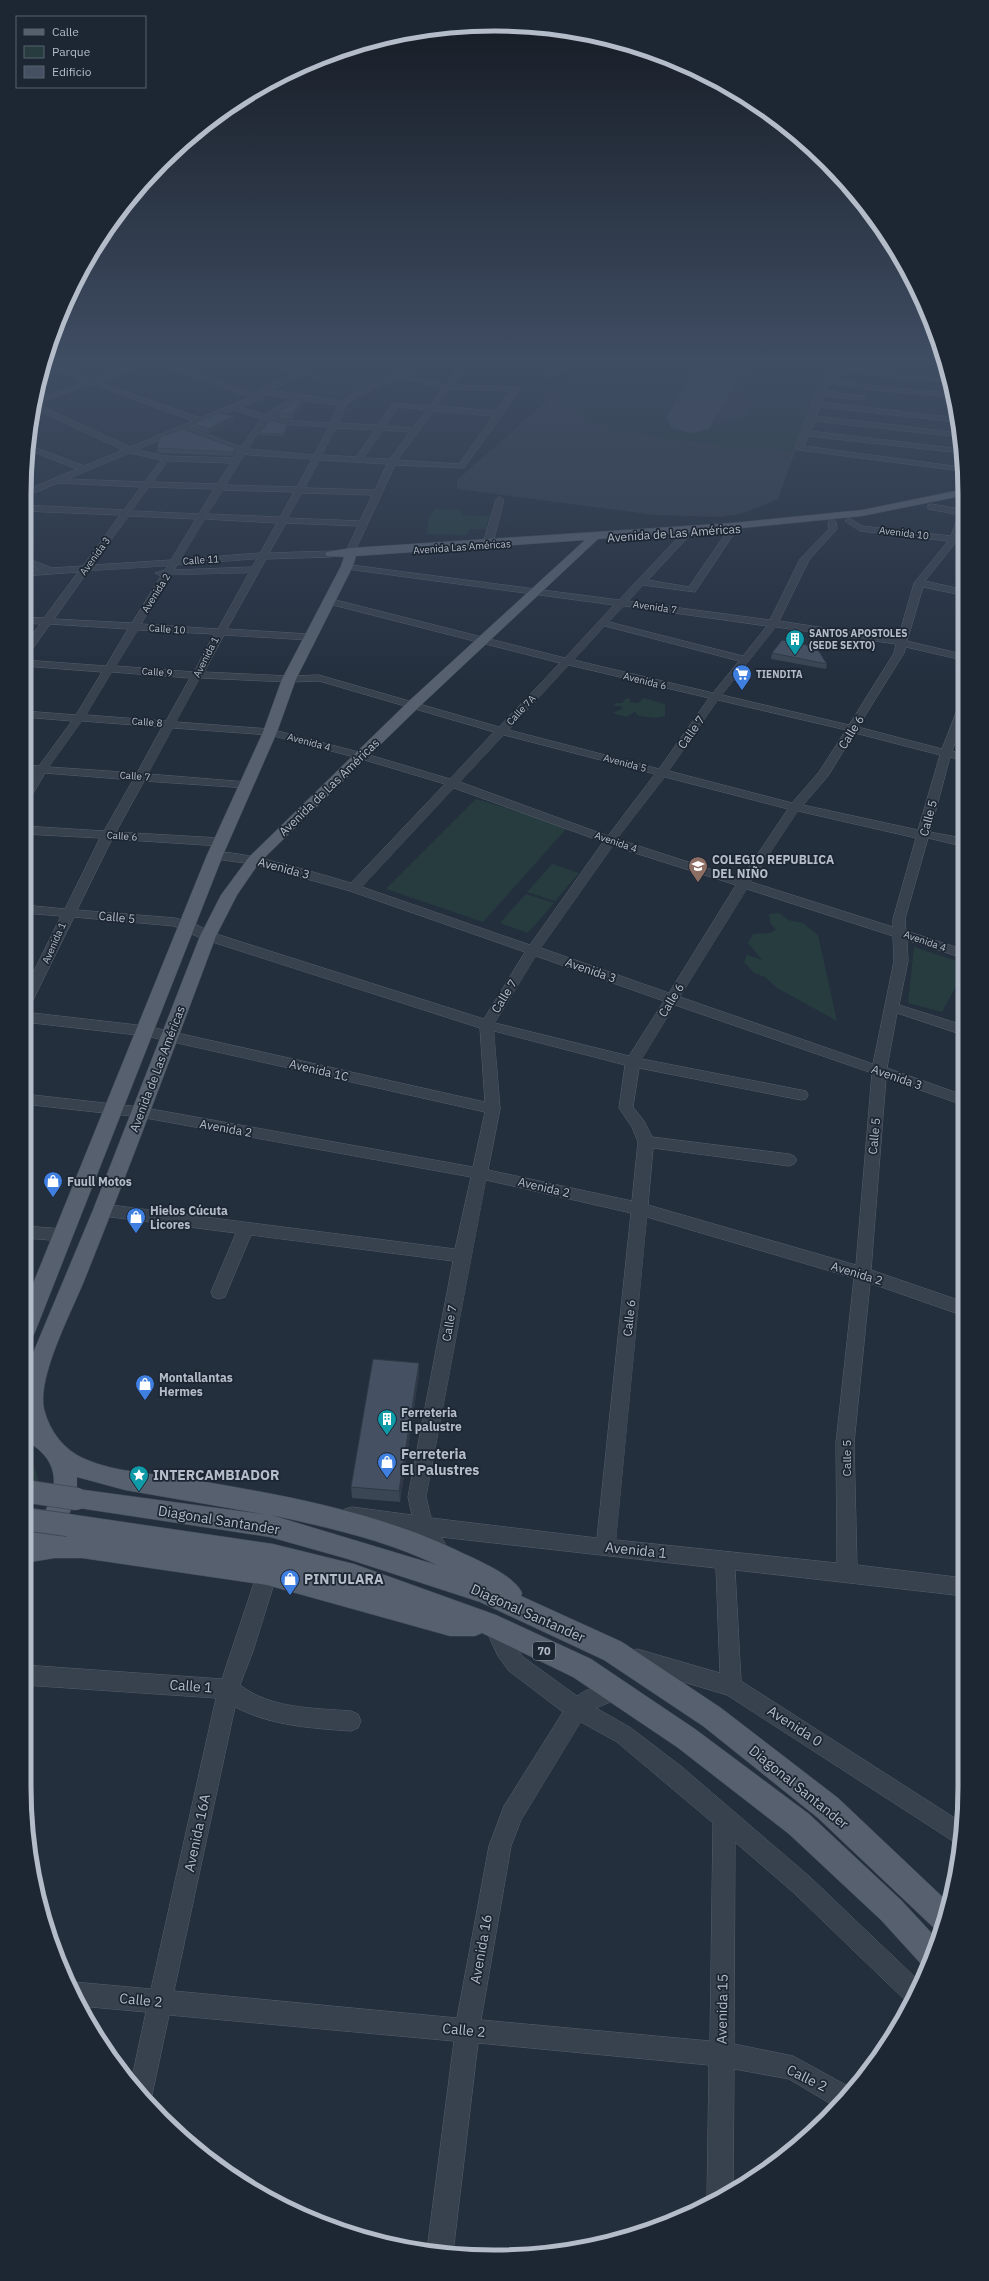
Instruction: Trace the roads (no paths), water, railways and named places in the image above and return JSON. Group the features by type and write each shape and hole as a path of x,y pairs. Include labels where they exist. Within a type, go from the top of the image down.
{"main road":[{"name":"Avenida de Las Américas","path":"31,1315 218,849 270,732 290,679 349,557 488,543 732,526 862,513 958,494"},
{"name":"Avenida de Las Américas","path":"31,1547 46,1533 58,1513 66,1482 51,1447 32,1412 31,1391 42,1358 103,1210 208,936 229,895 254,860 414,704 486,640 593,538 849,521 931,507 958,501"},
{"name":"Avenida Las Américas","path":"331,554 349,557 593,538"},
{"path":"31,1434 80,1467 110,1477 188,1489 308,1513 413,1543 492,1581 556,1625"},
{"name":"Diagonal Santander","path":"31,1492 270,1526 348,1548 485,1592 613,1651 712,1717 828,1808 940,1914"},
{"name":"Diagonal Santander","path":"31,1520 273,1555 354,1575 490,1625 582,1668 686,1738 799,1824 892,1910 928,1950"},
{"path":"31,1551 55,1547 82,1547 267,1574 450,1624 490,1625"}],"street":[{"path":"78,466 84,469"},
{"path":"31,491 90,466"},
{"name":"Avenida 3","path":"31,644 160,466"},
{"name":"Avenida 2","path":"31,788 42,769 79,718 134,627 176,562 233,466"},
{"name":"Avenida 1","path":"31,991 68,913 108,835 142,777 219,632 311,466"},
{"path":"349,557 362,524 390,466"},
{"path":"941,466 957,469"},
{"path":"56,481 377,493"},
{"path":"31,487 35,489"},
{"path":"488,543 500,500"},
{"path":"931,507 958,512"},
{"path":"31,508 281,522 362,524"},
{"name":"Avenida 10","path":"849,521 860,528 958,540"},
{"name":"Calle 7","path":"443,1557 424,1527 417,1497 478,1173 493,1109 487,1025 533,950 610,841 662,773 715,697 773,624 806,559 833,529 832,522"},
{"path":"641,582 692,590 733,529"},
{"name":"Calle 7A","path":"354,888 688,532"},
{"name":"Calle 6","path":"606,1548 646,1142 639,1125 626,1108 633,1062 744,883 795,807 824,774 853,729 899,654 919,583 958,540"},
{"name":"Calle 11","path":"83,572 176,562 262,556 331,554"},
{"name":"Avenida 7","path":"349,557 537,591 903,643 958,656"},
{"path":"31,563 55,572"},
{"path":"31,573 169,573 254,570"},
{"path":"919,583 958,591"},
{"name":"Avenida 6","path":"328,601 486,640 566,662 853,729 958,756"},
{"name":"Calle 10","path":"31,621 309,637"},
{"path":"603,623 744,659"},
{"name":"Calle 9","path":"31,664 197,675 290,679"},
{"name":"Avenida 5","path":"290,679 319,678 330,680 501,731 662,773 795,807 911,834 924,834 958,841"},
{"name":"Calle 8","path":"31,715 170,723 270,732"},
{"name":"Calle 5","path":"847,1572 845,1443 863,1274 879,1071 901,961 899,919 946,753 958,721"},
{"name":"Avenida 4","path":"270,732 362,756 452,783 610,841 958,953"},
{"name":"Calle 7","path":"31,768 247,785"},
{"name":"Calle 6","path":"31,830 108,835 218,849"},
{"name":"Avenida 3","path":"218,849 354,888 958,1098"},
{"name":"Calle 5","path":"31,910 175,922 188,926 208,936 487,1025 633,1062 801,1095"},
{"path":"31,975 39,976"},
{"path":"892,1007 958,1028"},
{"name":"Avenida 1C","path":"31,1018 146,1031 493,1109"},
{"name":"Avenida 2","path":"31,1100 140,1112 478,1173 640,1209 863,1274 958,1307"},
{"path":"646,1142 789,1160"},
{"path":"103,1210 462,1256"},
{"path":"219,1292 246,1228"},
{"path":"31,1233 64,1235"},
{"name":"Avenida 1","path":"308,1513 338,1513 424,1527 606,1548 847,1572 958,1586"},
{"path":"725,1559 731,1686"},
{"name":"Avenida 16A","path":"142,2087 228,1689 267,1574"},
{"name":"Diagonal Santander","path":"490,1625 516,1664 534,1679 577,1709 624,1735 674,1775 802,1885 911,1990"},
{"name":"Avenida 0","path":"613,1651 695,1677 731,1686 956,1831"},
{"name":"Calle 1","path":"31,1675 228,1689 240,1700 252,1706 286,1714 351,1721"},
{"name":"Avenida 16","path":"441,2247 467,2031 500,1846 512,1814 577,1709 592,1698 615,1690"},
{"name":"Avenida 15","path":"720,2191 724,1819"},
{"name":"Calle 2","path":"80,1995 721,2054 793,2068 840,2095"}],"place":[{"name":"SANTOS APOSTOLES (SEDE SEXTO)","path":"795,656"},
{"name":"TIENDITA","path":"742,691"},
{"name":"COLEGIO REPUBLICA DEL NIÑO","path":"698,883"},
{"name":"Fuull Motos","path":"53,1198"},
{"name":"Hielos Cúcuta Licores","path":"136,1234"},
{"name":"Montallantas Hermes","path":"145,1401"},
{"name":"Ferreteria El palustre","path":"387,1436"},
{"name":"Ferreteria El Palustres","path":"387,1479"},
{"name":"INTERCAMBIADOR","path":"139,1492"},
{"name":"PINTULARA","path":"290,1596"}]}
